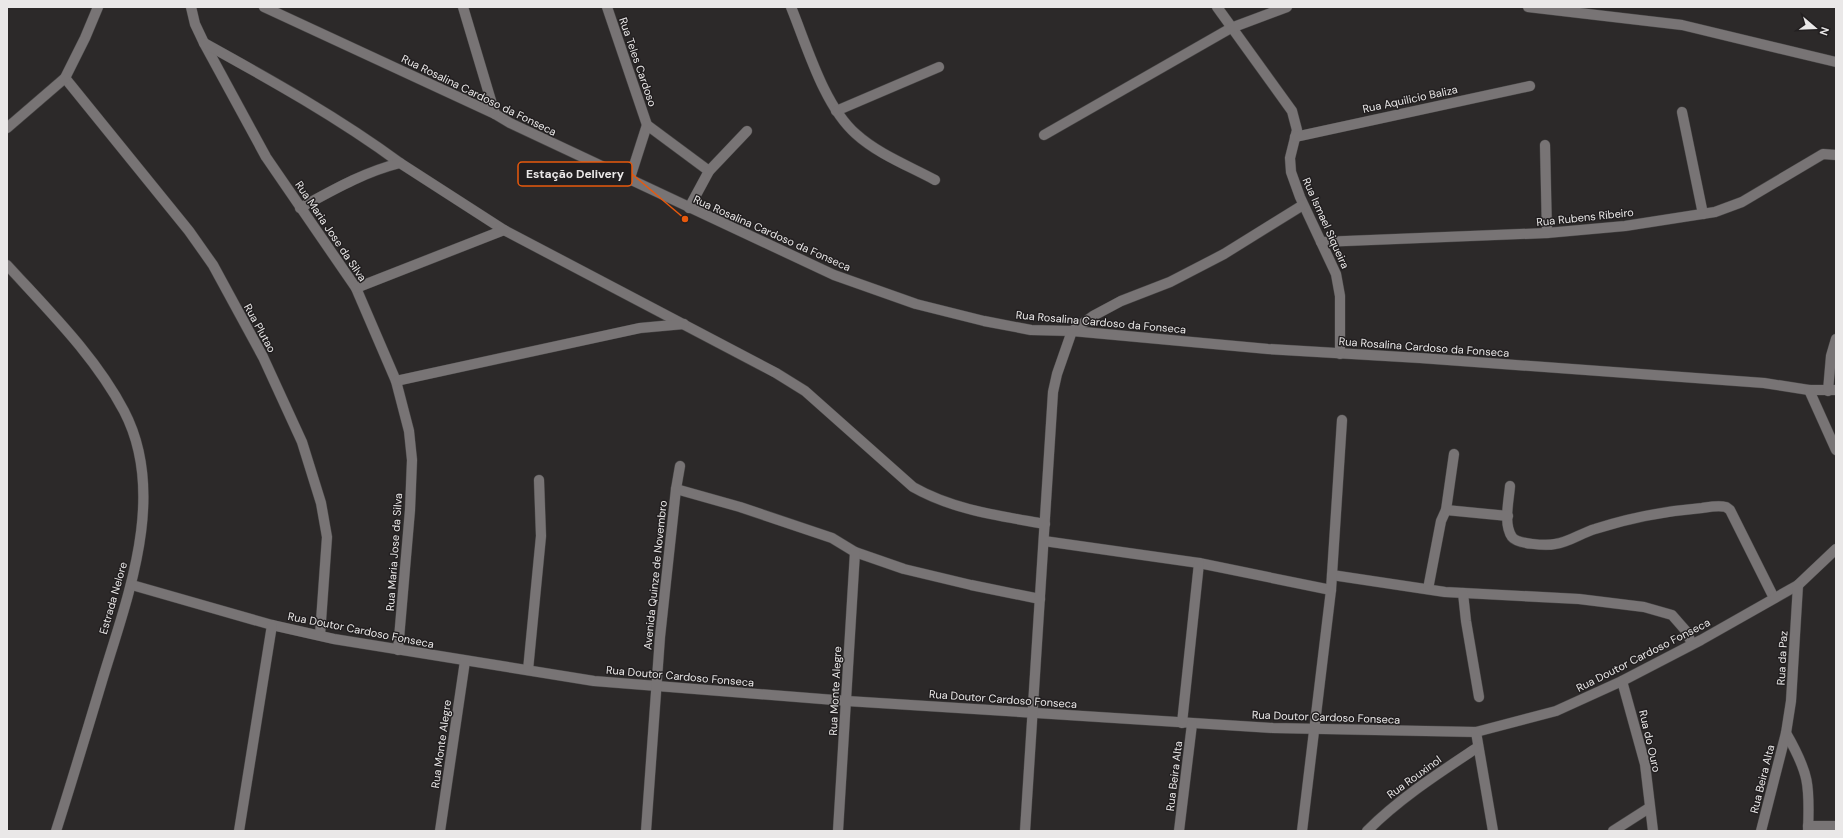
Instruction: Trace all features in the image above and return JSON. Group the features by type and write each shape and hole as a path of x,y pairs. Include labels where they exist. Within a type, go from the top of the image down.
{"street":[{"path":"7,128 65,78 86,38 98,7"},
{"name":"Rua Maria Jose da Silva","path":"191,7 195,24 204,43 266,157 356,288 396,381 409,431 412,460 410,510 398,650"},
{"name":"Rua Rosalina Cardoso da Fonseca","path":"264,7 495,114 629,181 834,275 916,304 1031,330 1072,331 1268,349 1764,383 1809,390 1832,391"},
{"path":"463,7 495,114"},
{"name":"Rua Teles Cardoso","path":"606,7 647,125"},
{"path":"791,7 825,92 836,111 855,134 878,150 935,180"},
{"name":"Rua Ismael Siqueira","path":"1217,7 1292,111 1297,130 1290,158 1291,172 1303,205 1336,274 1340,296 1340,354"},
{"path":"1044,135 1231,28 1287,7"},
{"path":"1528,7 1682,25 1836,62"},
{"path":"204,43 263,76 373,143 400,163 504,230 684,324 805,391 913,487 931,497 984,513 1045,524"},
{"path":"836,111 939,67"},
{"name":"Rua Plutao","path":"65,78 189,231 213,265 263,357 296,428 305,450 326,521 327,554 320,635"},
{"name":"Rua Aquilicio Baliza","path":"1295,137 1530,86"},
{"path":"1682,112 1703,214"},
{"path":"629,181 647,125 709,171"},
{"path":"689,208 709,171 746,130"},
{"path":"1545,145 1547,233"},
{"name":"Rua Rubens Ribeiro","path":"1321,242 1547,233 1625,226 1715,212 1742,202 1823,154 1836,155"},
{"path":"300,208 375,170 400,163"},
{"path":"1025,831 1031,714 1053,392 1057,374 1072,331 1093,316 1122,301 1170,282 1224,254 1303,205"},
{"path":"356,288 504,230"},
{"name":"Estrada Nelore","path":"7,265 78,344 106,382 124,412 137,446 143,488 140,542 132,586 56,831"},
{"path":"396,381 640,328 684,324"},
{"path":"1832,391 1831,356 1836,339"},
{"path":"1809,390 1836,450"},
{"path":"1302,831 1331,590 1342,420"},
{"path":"1428,589 1441,521 1446,510 1454,454"},
{"name":"Avenida Quinze de Novembro","path":"646,831 658,686 660,637 676,489 680,466"},
{"path":"528,670 541,536 539,480"},
{"path":"1510,486 1508,516 1509,532 1512,538 1520,542 1547,546 1564,542 1594,529 1646,516 1687,509 1726,507 1730,510 1774,598"},
{"path":"676,489 740,507 832,538 855,552 904,569 1040,599"},
{"path":"1446,510 1508,516"},
{"path":"1044,541 1199,562 1331,590"},
{"name":"Rua Doutor Cardoso Fonseca","path":"132,586 272,625 334,639 594,681 1031,714 1315,729 1476,732 1556,711 1622,681 1798,585 1836,549"},
{"name":"Rua Monte Alegre","path":"838,831 855,552"},
{"name":"Rua Beira Alta","path":"1179,831 1199,562"},
{"path":"1332,575 1464,593 1579,599 1644,607 1672,616 1686,631 1692,644"},
{"name":"Rua da Paz","path":"1786,733 1791,701 1798,585"},
{"path":"1464,593 1466,621 1479,697"},
{"path":"239,831 272,625"},
{"name":"Rua Monte Alegre","path":"440,831 465,661"},
{"name":"Rua do Ouro","path":"1622,681 1645,764 1649,808 1653,831"},
{"path":"1476,732 1493,831"},
{"path":"1786,733 1799,755 1807,776 1809,799 1808,828 1836,826"},
{"name":"Rua Beira Alta","path":"1761,831 1786,733"},
{"name":"Rua Rouxinol","path":"1367,831 1384,814 1426,782 1478,747"},
{"path":"1613,831 1649,808"}],"place":[{"name":"Estação Delivery","path":"685,219"}]}
